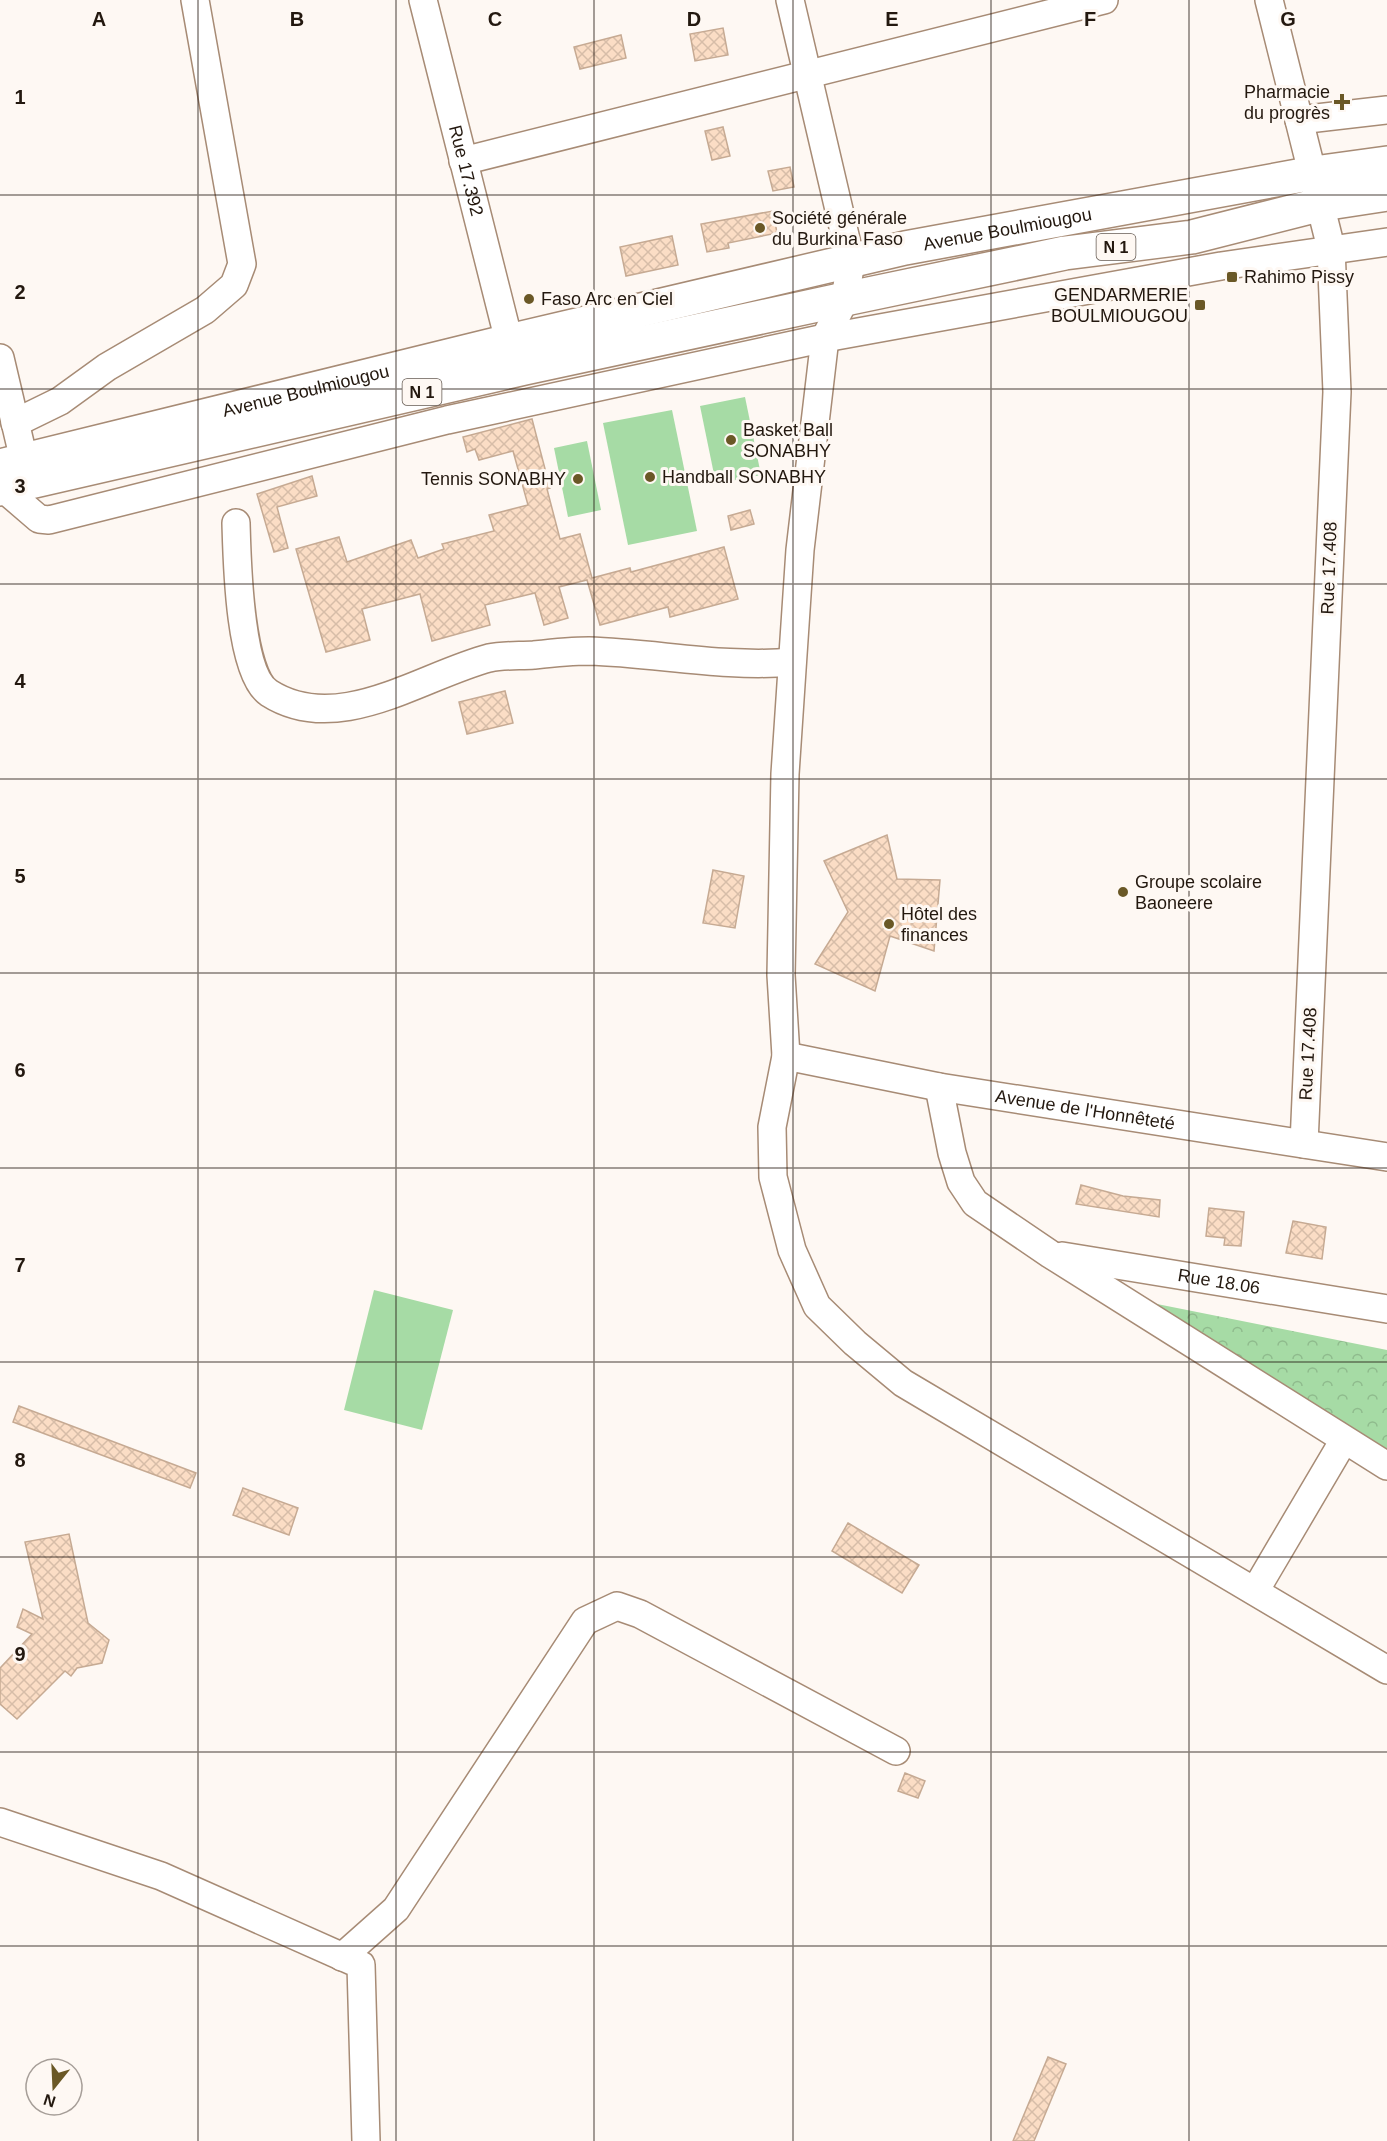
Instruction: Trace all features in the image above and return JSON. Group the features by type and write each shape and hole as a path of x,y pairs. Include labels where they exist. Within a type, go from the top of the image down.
{"highway":[{"name":"Avenue Boulmiougou","path":"7,476 509,341 851,261 917,246 1314,172 1387,162"},
{"name":"Avenue Boulmiougou","path":"7,476 1065,253 1192,237 1322,204 1387,194"}],"street":[{"path":"15,423 60,401 107,367 205,310 234,285 242,264 195,0"},
{"name":"Rue 17.392","path":"423,0 509,341"},
{"path":"790,0 851,261 845,299 825,338 800,550 784,774 781,975 786,1056 772,1127 773,1177 792,1250 817,1306 855,1343 903,1383 1387,1670"},
{"path":"463,161 1104,0"},
{"name":"Rue 17.408","path":"1270,0 1331,248 1336,392 1304,1144"},
{"path":"1299,120 1387,110"},
{"path":"0,358 15,423 7,476 39,519 49,520 447,420 825,338 1331,248 1387,242"},
{"path":"236,523 238,578 247,656 266,692 289,703 314,710 352,705 386,695 490,658 588,651 677,659 774,664 792,662"},
{"name":"Avenue de l'Honnêteté","path":"786,1056 939,1087 1387,1157"},
{"path":"939,1087 952,1153 961,1182 970,1196 993,1217 1387,1466"},
{"name":"Rue 18.06","path":"1050,1254 1387,1309"},
{"path":"1255,1591 1344,1440"},
{"path":"342,1957 396,1909 585,1621 617,1606 640,1614 896,1751"},
{"path":"0,1822 161,1876 361,1965 366,2141"}],"green space":[{"name":"Basket Ball SONABHY","path":"745,397 761,475 716,484 700,406"},
{"name":"Handball SONABHY","path":"672,410 697,531 628,545 603,423"},
{"name":"Tennis SONABHY","path":"587,441 601,510 568,517 554,448"},
{"path":"374,1290 453,1310 422,1430 344,1410"},
{"path":"1147,1302 1387,1350 1387,1449"}],"building":[{"path":"723,28 728,55 695,61 690,34"},
{"path":"621,35 626,58 580,69 574,47"},
{"path":"723,127 730,156 712,160 705,131"},
{"path":"790,167 794,187 773,191 768,171"},
{"path":"773,211 777,233 728,243 729,248 707,252 701,224"},
{"path":"672,236 678,265 626,276 620,247"},
{"path":"532,419 550,488 547,489 560,539 580,534 592,578 630,568 631,572 724,547 738,599 670,617 668,607 600,625 587,580 559,587 568,618 544,625 535,593 485,605 490,625 432,641 420,594 362,609 370,640 326,652 296,549 339,537 347,562 411,540 418,558 444,549 442,544 494,531 489,515 528,505 513,451 479,460 475,449 467,452 463,437"},
{"path":"312,476 317,496 277,507 288,548 274,552 257,494"},
{"path":"750,510 754,524 731,530 728,516"},
{"path":"505,691 513,723 467,734 459,702"},
{"name":"Hôtel des finances","path":"887,835 897,879 940,880 934,951 890,936 875,991 815,964 848,912 824,861"},
{"path":"713,870 744,876 735,928 703,923"},
{"path":"1081,1185 1123,1196 1160,1200 1159,1217 1076,1204"},
{"path":"1209,1208 1244,1212 1241,1246 1224,1245 1225,1238 1206,1236"},
{"path":"1293,1221 1326,1227 1322,1259 1286,1253"},
{"path":"19,1406 196,1473 190,1488 13,1422"},
{"path":"243,1488 298,1508 289,1535 233,1515"},
{"path":"848,1523 919,1565 902,1593 832,1551"},
{"path":"69,1534 88,1623 109,1640 102,1663 77,1668 71,1676 65,1671 17,1719 0,1704 0,1668 32,1634 17,1627 23,1609 43,1619 25,1542"},
{"path":"905,1773 925,1781 918,1798 898,1791"},
{"path":"1048,2057 1066,2064 1034,2141 1013,2141"}],"place":[{"name":"Pharmacie du progrès","path":"1342,102"},
{"name":"Société générale du Burkina Faso","path":"760,228"},
{"name":"Rahimo Pissy","path":"1232,277"},
{"name":"Faso Arc en Ciel","path":"529,299"},
{"name":"GENDARMERIE BOULMIOUGOU","path":"1200,305"},
{"name":"Basket Ball SONABHY","path":"731,440"},
{"name":"Handball SONABHY","path":"650,477"},
{"name":"Tennis SONABHY","path":"578,479"},
{"name":"Groupe scolaire Baoneere","path":"1123,892"},
{"name":"Hôtel des finances","path":"889,924"}]}
